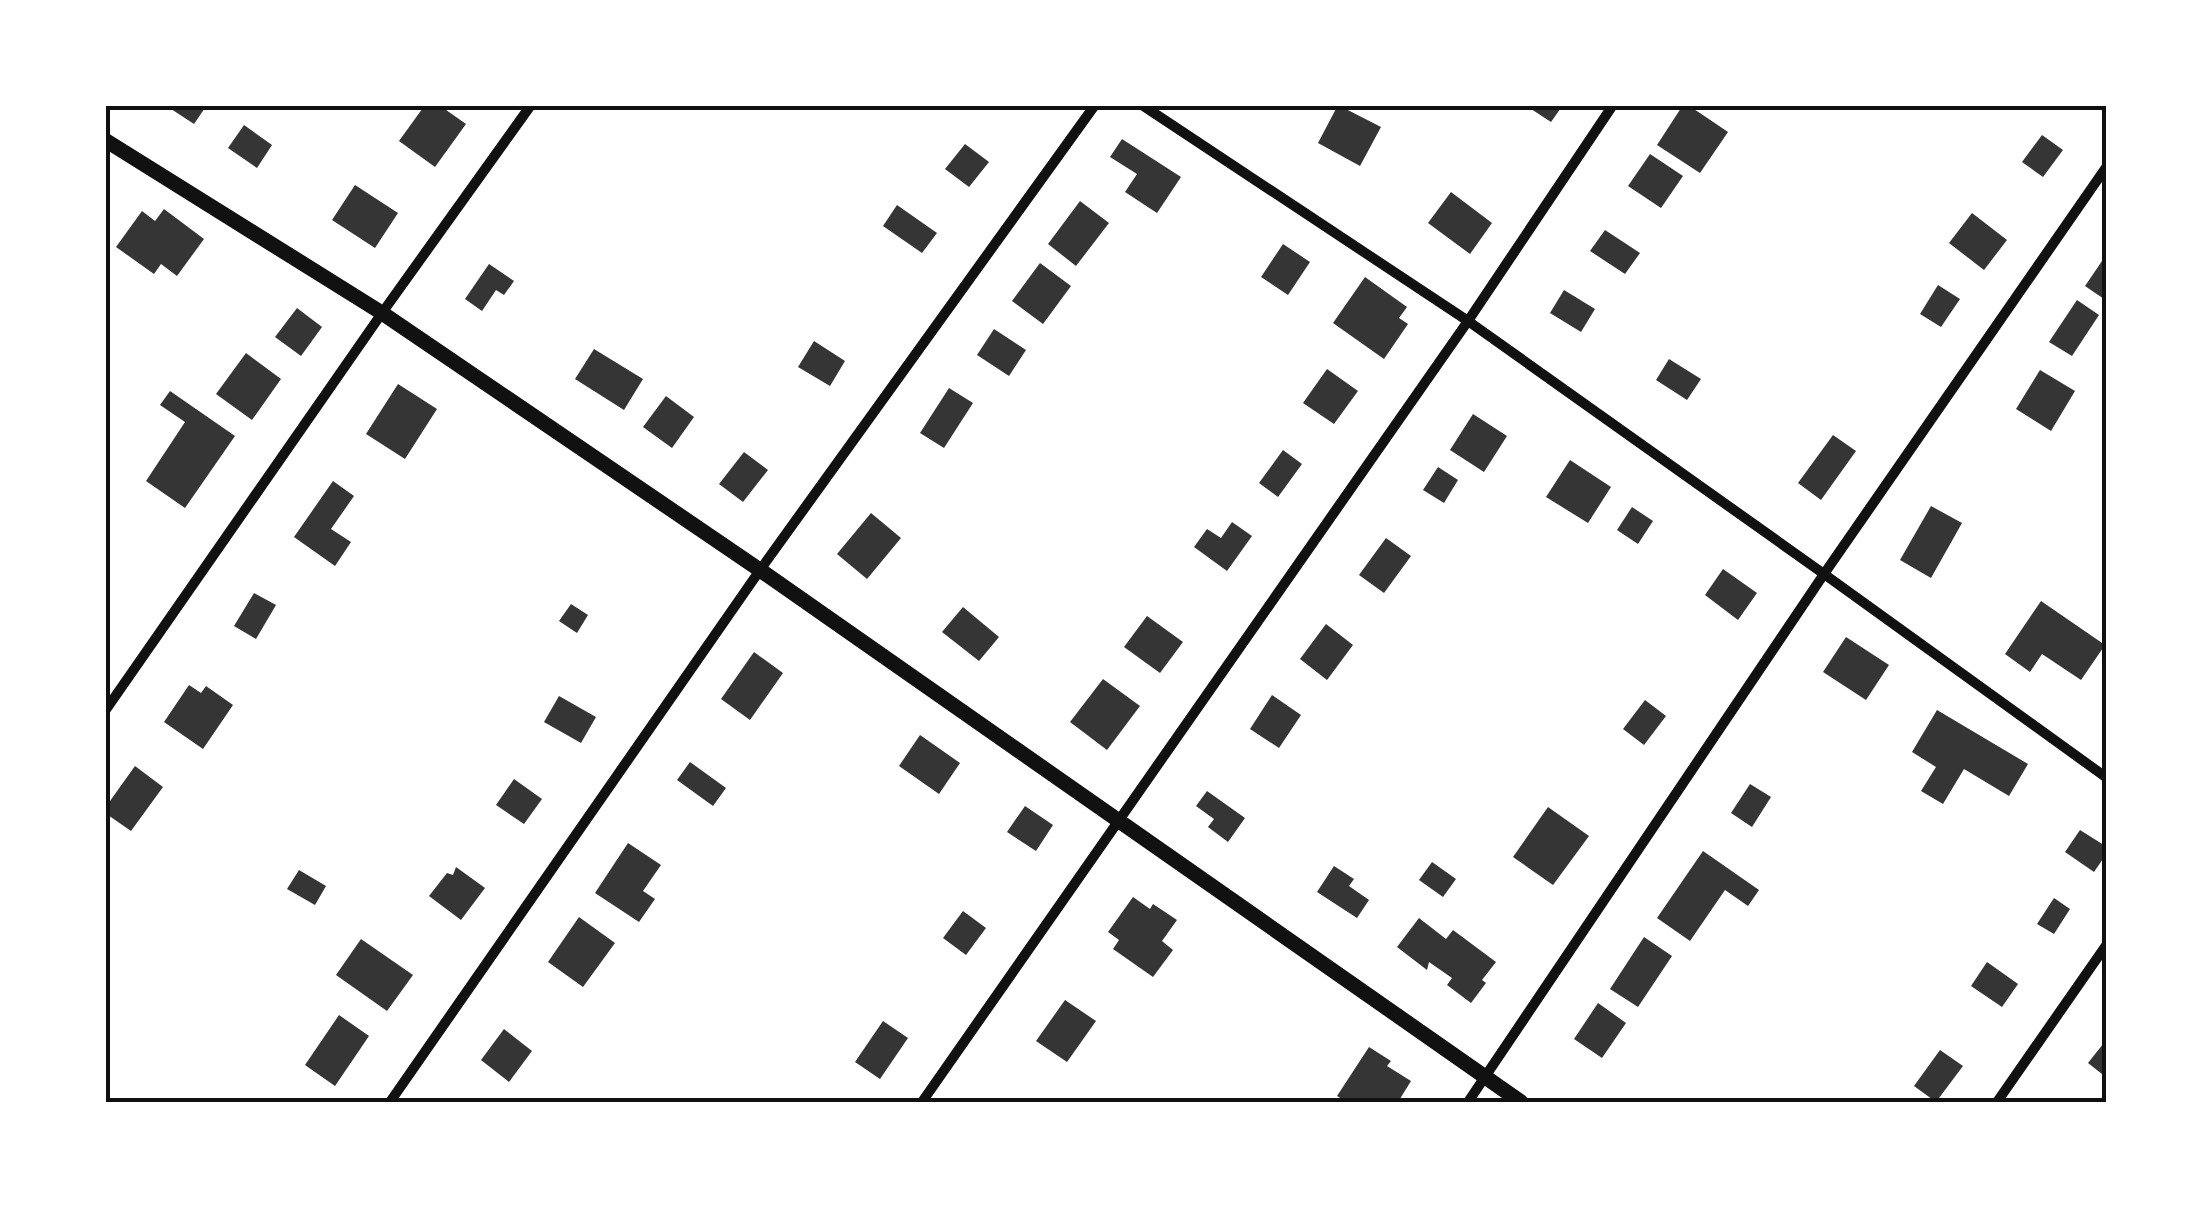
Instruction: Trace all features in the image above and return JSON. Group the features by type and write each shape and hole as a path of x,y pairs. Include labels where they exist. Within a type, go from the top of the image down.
{"street":[{"path":"105,710 531,105"},
{"path":"390,1102 760,570 1095,105"},
{"path":"1142,105 1468,322 2107,778"},
{"path":"922,1102 1468,322 1612,105"},
{"path":"105,140 382,313 760,570 1521,1102"},
{"path":"1468,1102 1824,574 2107,166"},
{"path":"1997,1102 2107,944"}],"building":[{"path":"165,105 207,105 194,124"},
{"path":"425,105 439,105 466,124 435,167 399,141"},
{"path":"1338,105 1381,127 1360,166 1318,143"},
{"path":"1525,105 1563,105 1551,122"},
{"path":"1683,105 1728,132 1700,173 1657,145"},
{"path":"244,125 272,145 257,168 228,148"},
{"path":"2042,135 2063,150 2043,177 2022,162"},
{"path":"1122,139 1181,177 1157,213 1125,192 1137,174 1110,157"},
{"path":"965,144 989,162 969,187 945,169"},
{"path":"1650,154 1683,176 1661,208 1628,186"},
{"path":"355,185 398,213 375,248 332,220"},
{"path":"1451,192 1492,223 1470,254 1428,223"},
{"path":"1080,201 1109,223 1076,266 1048,244"},
{"path":"897,205 937,233 922,253 883,226"},
{"path":"164,209 204,239 177,276 161,264 154,274 116,247 142,211 155,221"},
{"path":"1972,213 2007,240 1984,270 1949,243"},
{"path":"1605,230 1640,253 1625,274 1590,251"},
{"path":"1283,244 1310,262 1288,295 1261,277"},
{"path":"2102,261 2107,264 2107,301 2085,286"},
{"path":"1040,263 1071,286 1043,324 1012,301"},
{"path":"489,264 514,281 504,295 496,290 482,311 465,299"},
{"path":"1365,277 1407,307 1399,318 1408,324 1384,359 1333,323"},
{"path":"1938,285 1960,299 1941,327 1920,314"},
{"path":"1564,290 1595,309 1581,332 1550,313"},
{"path":"2077,300 2099,315 2072,356 2049,342"},
{"path":"297,308 322,327 301,356 275,337"},
{"path":"994,329 1026,350 1009,376 977,355"},
{"path":"814,341 845,361 830,386 798,367"},
{"path":"594,349 643,379 624,410 575,379"},
{"path":"246,353 281,379 252,420 216,394"},
{"path":"1669,359 1701,379 1687,400 1656,380"},
{"path":"1327,369 1358,391 1334,424 1303,403"},
{"path":"2040,370 2075,391 2051,431 2016,409"},
{"path":"398,384 437,409 405,459 366,434"},
{"path":"949,388 973,403 944,448 920,433"},
{"path":"170,391 235,436 185,508 146,481 185,422 160,405"},
{"path":"666,396 694,417 672,448 643,427"},
{"path":"1473,414 1507,436 1484,472 1450,450"},
{"path":"1833,435 1856,451 1821,500 1798,483"},
{"path":"1283,450 1302,464 1278,497 1259,483"},
{"path":"744,452 768,470 743,502 719,484"},
{"path":"1570,460 1611,487 1588,523 1546,497"},
{"path":"1438,467 1458,480 1444,503 1423,490"},
{"path":"333,481 354,496 331,529 351,542 335,566 294,537"},
{"path":"1931,506 1962,523 1931,578 1900,560"},
{"path":"1632,507 1653,521 1638,544 1617,530"},
{"path":"871,513 901,538 867,579 837,554"},
{"path":"1232,522 1252,536 1227,571 1194,547 1207,529 1221,538"},
{"path":"1386,538 1411,556 1384,593 1359,575"},
{"path":"1723,569 1757,593 1738,620 1705,595"},
{"path":"254,593 276,605 256,639 234,626"},
{"path":"2041,601 2105,645 2081,680 2042,654 2030,672 2005,654"},
{"path":"571,604 588,615 577,633 559,621"},
{"path":"963,607 999,637 979,661 942,632"},
{"path":"1147,616 1183,642 1160,673 1124,647"},
{"path":"1326,624 1353,645 1327,680 1300,659"},
{"path":"1846,637 1889,665 1866,700 1823,672"},
{"path":"754,652 783,673 750,720 721,699"},
{"path":"1103,679 1140,706 1107,750 1070,722"},
{"path":"189,685 201,693 206,686 233,705 203,749 164,722"},
{"path":"1272,695 1301,715 1279,748 1250,729"},
{"path":"559,696 596,717 581,743 544,722"},
{"path":"1645,700 1666,716 1644,745 1623,729"},
{"path":"1937,710 2028,764 2009,796 1964,769 1943,804 1921,791 1936,767 1912,752"},
{"path":"920,735 960,763 939,794 899,766"},
{"path":"690,762 726,788 713,806 677,780"},
{"path":"135,766 163,787 131,831 105,813 105,808"},
{"path":"514,779 542,799 524,824 496,805"},
{"path":"1750,784 1771,797 1752,827 1731,813"},
{"path":"1207,791 1245,818 1228,842 1208,827 1214,819 1196,806"},
{"path":"1025,806 1053,825 1036,851 1007,832"},
{"path":"1548,807 1589,836 1553,885 1513,857"},
{"path":"2080,830 2107,847 2094,872 2065,852"},
{"path":"628,843 661,865 643,891 655,899 639,922 595,893"},
{"path":"1703,851 1759,890 1748,906 1725,890 1690,941 1657,918"},
{"path":"1432,862 1456,879 1443,897 1419,880"},
{"path":"1334,866 1354,879 1349,886 1369,900 1357,918 1317,892"},
{"path":"456,867 485,888 461,920 429,896 447,873 453,875"},
{"path":"299,870 326,886 315,905 287,889"},
{"path":"1133,897 1150,909 1153,904 1177,920 1162,941 1173,950 1153,977 1113,949 1119,940 1108,932"},
{"path":"2054,898 2070,909 2054,934 2037,924"},
{"path":"963,911 986,928 966,955 943,938"},
{"path":"579,917 615,943 583,987 548,962"},
{"path":"1419,918 1446,939 1453,930 1496,962 1471,1003 1447,985 1452,978 1429,962 1427,970 1397,947"},
{"path":"1644,937 1672,956 1638,1007 1610,989"},
{"path":"361,939 413,975 387,1011 336,975"},
{"path":"1987,962 2018,984 2002,1007 1971,986"},
{"path":"1065,1000 1096,1021 1067,1062 1036,1041"},
{"path":"1598,1003 1626,1023 1602,1058 1574,1039"},
{"path":"339,1015 369,1036 335,1086 305,1065"},
{"path":"883,1021 908,1038 880,1079 855,1062"},
{"path":"504,1029 532,1051 509,1082 481,1060"},
{"path":"2107,1039 2107,1078 2088,1063"},
{"path":"1369,1047 1391,1061 1387,1066 1411,1081 1398,1102 1347,1102 1337,1096"},
{"path":"1940,1050 1963,1066 1936,1102 1914,1086"}]}
